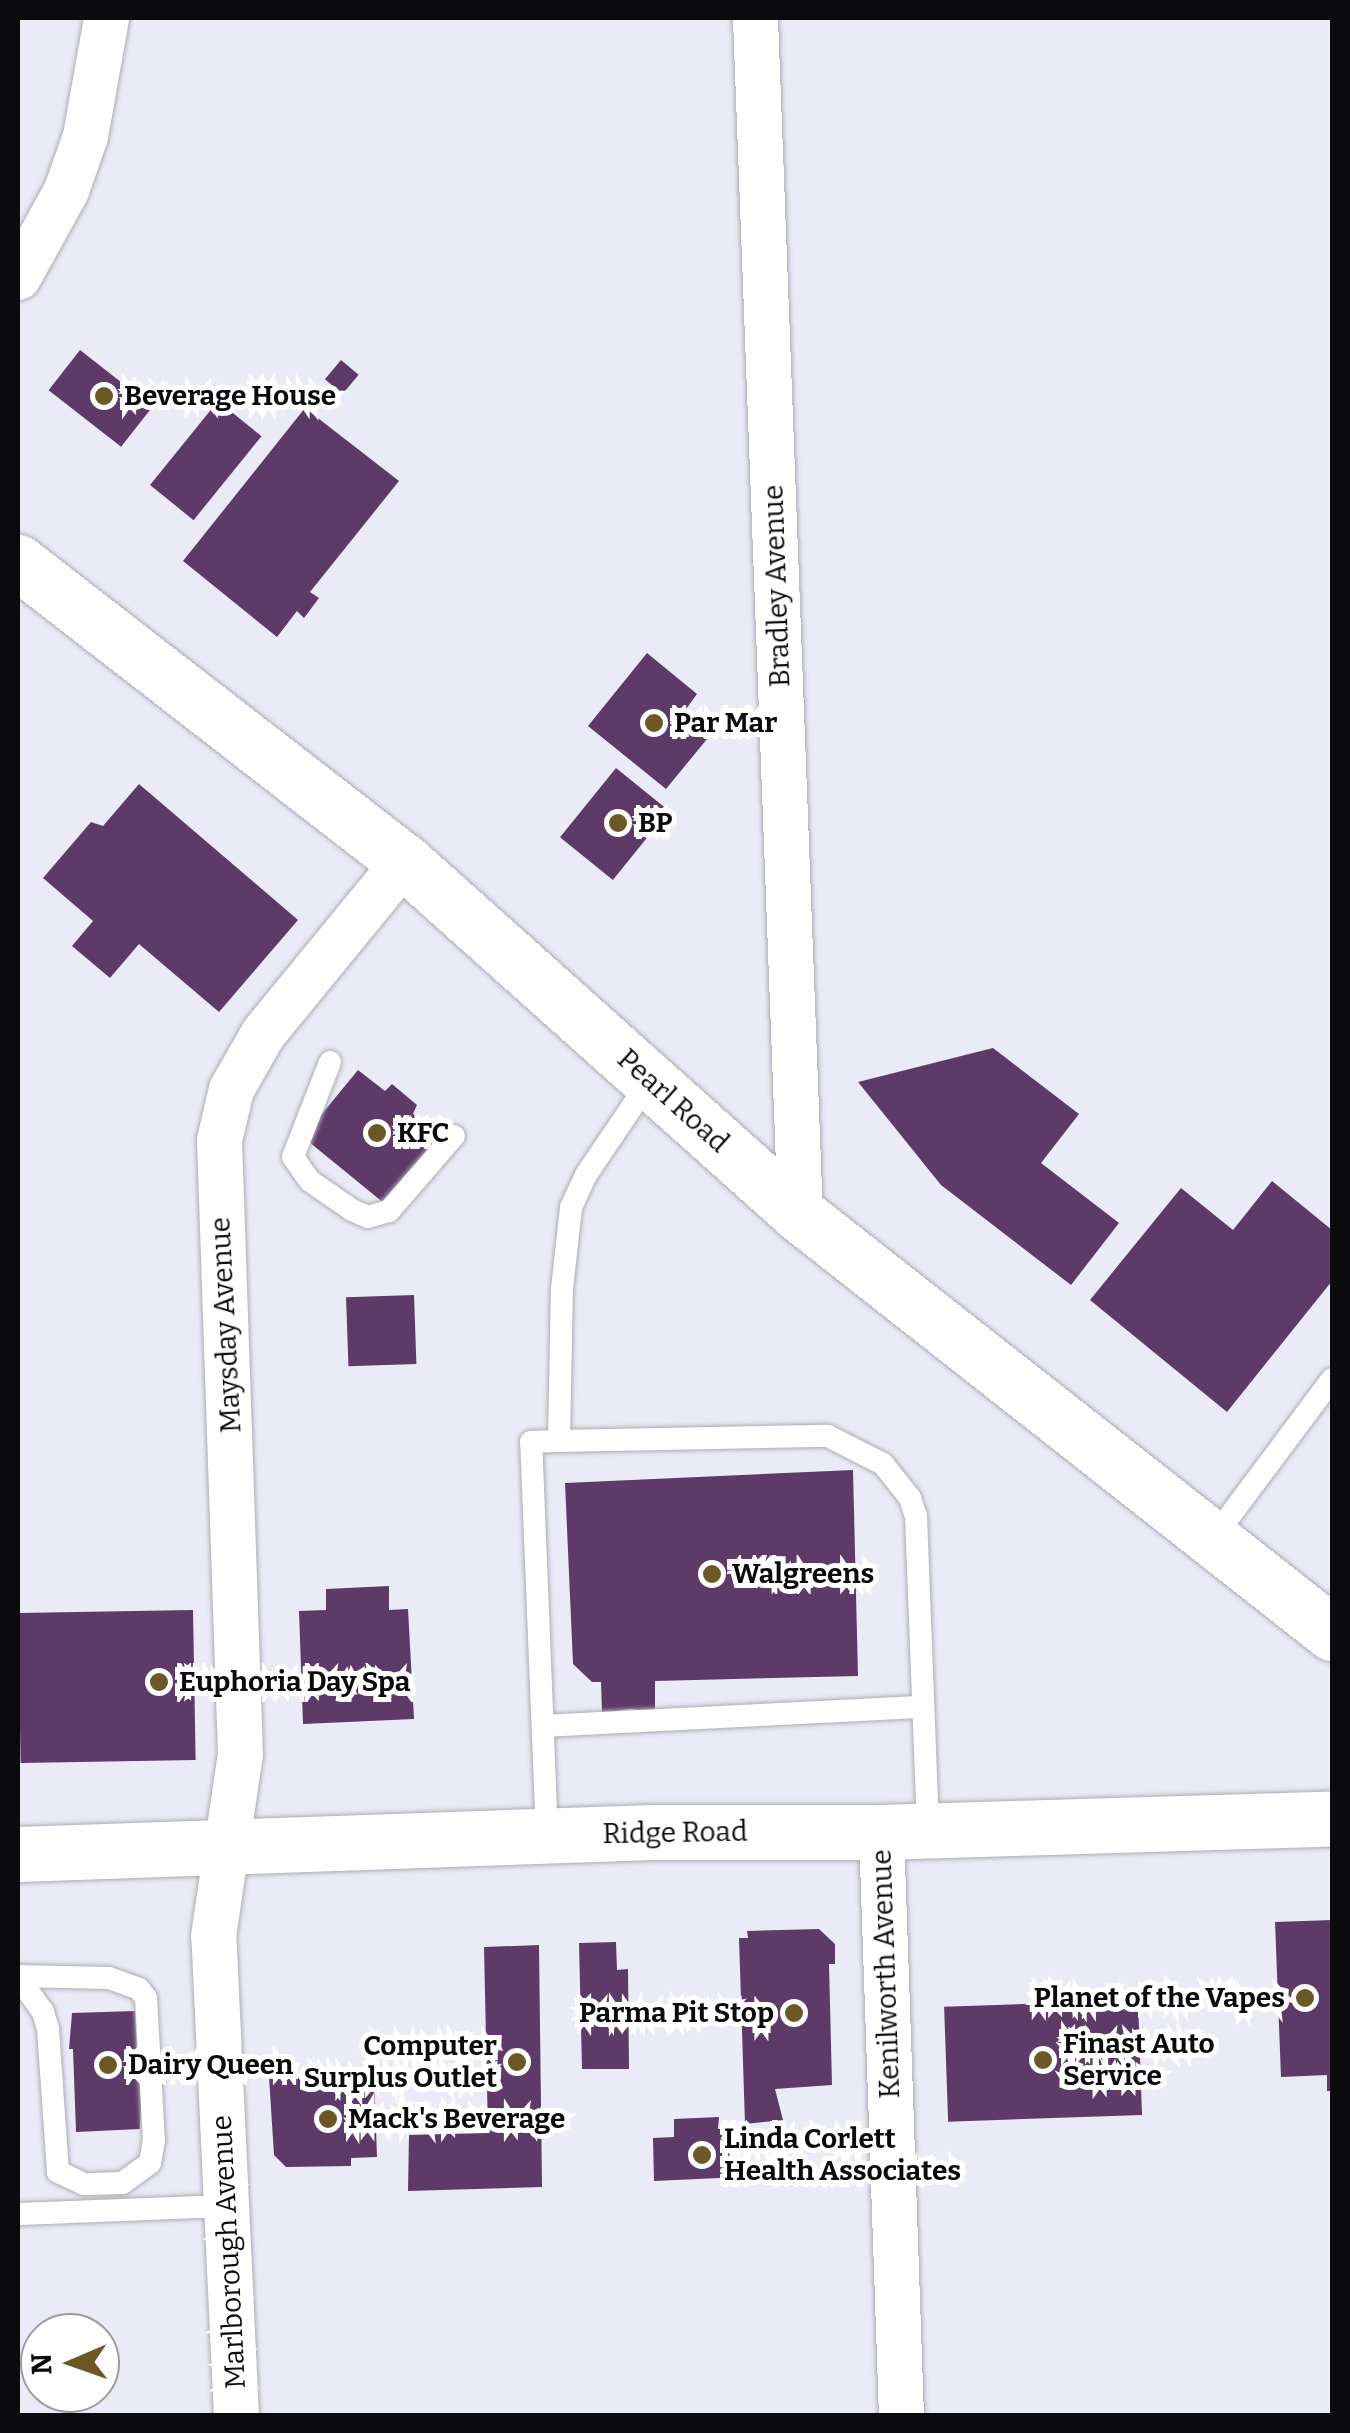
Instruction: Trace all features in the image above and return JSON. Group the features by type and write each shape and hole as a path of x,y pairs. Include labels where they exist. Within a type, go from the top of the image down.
{"main road":[{"name":"Pearl Road","path":"18,562 404,861 800,1215 1332,1633"},
{"name":"Ridge Road","path":"18,1854 547,1836 904,1832 1332,1819"}],"street":[{"path":"18,277 66,190 85,136 106,18"},
{"name":"Bradley Avenue","path":"755,18 800,1215"},
{"name":"Maysday Avenue","path":"223,1849 240,1754 219,1177 223,1113 242,1064 263,1033 404,861"},
{"name":"Kenilworth Avenue","path":"902,2416 904,1832"},
{"name":"Marlborough Avenue","path":"223,1849 213,1936 236,2416"}],"lane":[{"path":"330,1062 293,1156 310,1181 352,1210 368,1217 389,1211 454,1136"},
{"path":"559,1441 562,1289 571,1208 586,1175 650,1080"},
{"path":"1214,1537 1332,1380"},
{"path":"547,1836 531,1442 828,1436 861,1449 883,1464 910,1498 916,1516 923,1707 904,1832"},
{"path":"543,1726 923,1707"},
{"path":"18,1976 109,1978 139,1988 146,1998 154,2140 150,2163 122,2183 84,2184 58,2172 48,2029 43,2012 18,1976"},
{"path":"18,2214 227,2206"}],"building":[{"path":"80,350 152,407 121,447 49,390"},
{"path":"341,360 359,375 343,394 325,379"},
{"path":"218,401 262,436 194,520 150,485"},
{"path":"305,408 399,481 310,592 319,598 304,618 297,611 277,637 183,561"},
{"path":"647,653 697,694 681,716 707,739 666,789 588,726"},
{"path":"616,768 669,811 613,880 560,837"},
{"path":"139,784 298,920 219,1012 139,944 110,978 72,946 93,921 43,878 91,822 103,826"},
{"path":"993,1048 1079,1114 1041,1163 1119,1223 1071,1285 941,1185 858,1082"},
{"path":"358,1070 385,1091 392,1084 417,1105 413,1114 440,1136 385,1204 303,1137"},
{"path":"1272,1181 1332,1230 1332,1281 1227,1412 1090,1300 1181,1188 1233,1230"},
{"path":"414,1295 416,1364 348,1366 346,1297"},
{"name":"Walgreens","path":"853,1470 858,1676 655,1681 655,1712 630,1709 602,1713 601,1682 592,1682 573,1664 565,1483"},
{"path":"389,1586 389,1610 408,1609 414,1719 303,1724 299,1611 326,1610 326,1589"},
{"path":"193,1610 196,1760 21,1763 18,1613"},
{"name":"Planet of the Vapes","path":"1332,1920 1332,2091 1327,2091 1327,2075 1281,2077 1275,1922"},
{"path":"819,1929 835,1944 835,1964 829,1964 832,2085 775,2089 783,2120 745,2124 739,1938 748,1938 747,1931"},
{"path":"616,1942 617,1970 628,1969 629,2069 582,2069 579,1943"},
{"path":"539,1945 542,2187 408,2191 409,2135 488,2133 484,1947"},
{"name":"Finast Auto Service","path":"1138,2000 1142,2115 948,2122 944,2007"},
{"name":"Dairy Queen","path":"135,2011 137,2052 143,2052 140,2129 76,2132 73,2049 69,2049 72,2013"},
{"path":"374,2074 377,2157 351,2158 351,2166 286,2167 274,2155 269,2077"},
{"path":"719,2117 718,2129 740,2128 741,2177 654,2181 653,2138 674,2137 674,2119"}],"place":[{"name":"Beverage House","path":"104,396"},
{"name":"Par Mar","path":"654,723"},
{"name":"BP","path":"618,823"},
{"name":"KFC","path":"377,1133"},
{"name":"Walgreens","path":"712,1574"},
{"name":"Euphoria Day Spa","path":"159,1682"},
{"name":"Planet of the Vapes","path":"1305,1998"},
{"name":"Parma Pit Stop","path":"794,2013"},
{"name":"Finast Auto Service","path":"1043,2060"},
{"name":"Computer Surplus Outlet","path":"517,2062"},
{"name":"Dairy Queen","path":"108,2065"},
{"name":"Mack's Beverage","path":"328,2119"},
{"name":"Linda Corlett Health Associates","path":"702,2155"}]}
